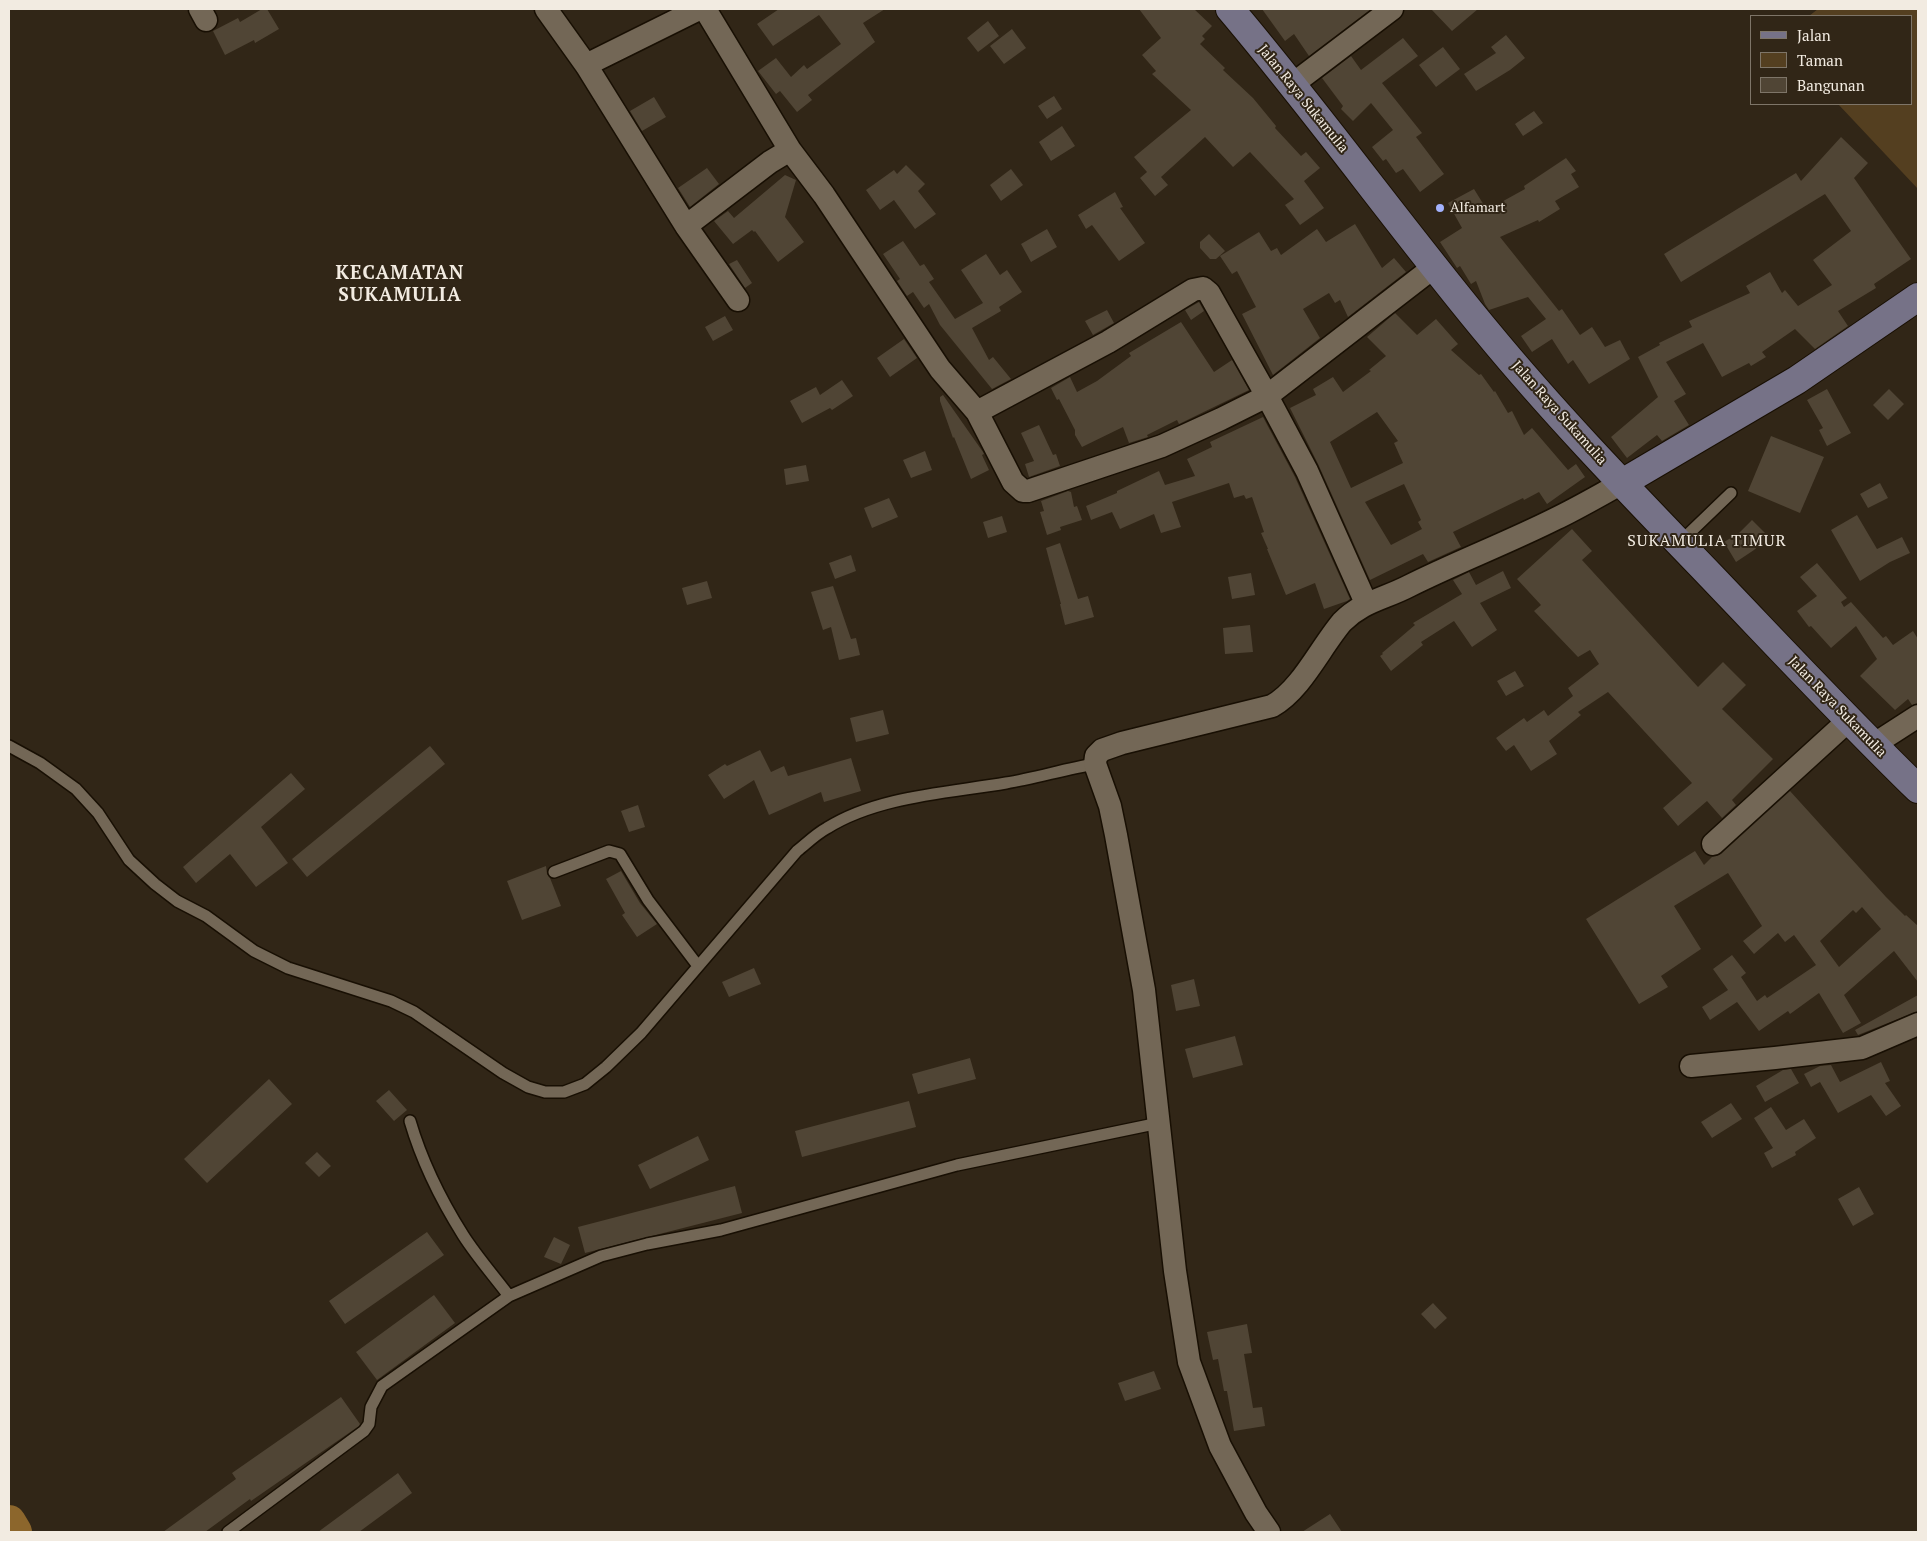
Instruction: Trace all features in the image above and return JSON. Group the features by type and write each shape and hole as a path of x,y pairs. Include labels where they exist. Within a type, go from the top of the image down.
{"main road":[{"name":"Jalan Raya Sukamulia","path":"1230,9 1292,84 1434,267 1489,334 1622,483 1873,745 1918,789"},
{"path":"1622,483 1797,380 1918,297"}],"street":[{"path":"546,9 586,65 686,226 738,300"},
{"path":"586,65 699,9"},
{"path":"705,9 790,150 824,195 940,369 977,412 1013,482 1018,488 1028,491 1162,446 1267,396 1434,267"},
{"path":"1292,84 1392,9"},
{"path":"686,226 770,162 790,150"},
{"path":"977,412 1108,342 1198,288 1203,288 1209,293 1267,396 1306,471 1366,603"},
{"path":"1269,1532 1256,1513 1220,1446 1189,1362 1175,1270 1144,990 1120,854 1110,806 1095,764 1096,756 1102,750 1122,742 1272,706 1293,690 1342,622 1366,603 1394,593 1422,578 1554,520 1622,483"},
{"path":"1873,745 1918,716"},
{"path":"1713,844 1849,720"},
{"path":"1691,1066 1862,1048 1918,1024"}],"lane":[{"path":"1679,543 1731,493"},
{"path":"9,746 40,763 76,789 107,826 129,860 155,884 177,901 206,916 254,951 288,968 391,1001 414,1012 502,1073 528,1087 545,1092 564,1092 585,1084 606,1067 641,1033 797,851 826,828 849,816 891,802 1042,777 1067,769 1095,764"},
{"path":"554,872 609,851 620,854 648,900 698,966"},
{"path":"410,1121 416,1141 436,1188 464,1236 509,1296"},
{"path":"228,1532 364,1432 369,1424 371,1407 382,1386 509,1296 602,1256 647,1244 730,1228 957,1165 1159,1123"}],"green space":[{"path":"1818,9 1918,9 1918,189 1839,105 1912,105 1912,15 1810,15"}],"building":[{"path":"262,9 267,9 279,29 255,43 254,40 225,55 213,31 238,18 240,22"},
{"path":"779,9 885,9 863,23 875,42 808,95 812,100 797,112 780,91 776,94 758,71 776,58 791,77 804,65 807,69 841,44 819,15 773,46 757,24"},
{"path":"1139,9 1194,9 1212,26 1202,36 1205,39 1200,44 1225,68 1223,70 1253,98 1276,126 1275,128 1301,156 1306,152 1320,168 1304,181 1324,208 1300,225 1285,205 1294,199 1250,152 1233,167 1205,137 1161,177 1168,185 1155,196 1140,178 1147,172 1134,157 1191,110 1152,74 1156,71 1142,55 1161,38"},
{"path":"1262,9 1371,9 1309,56 1294,34 1285,41"},
{"path":"1431,9 1478,9 1452,31"},
{"path":"988,21 999,36 978,52 967,38"},
{"path":"1012,29 1026,48 1004,64 990,46"},
{"path":"1506,35 1525,58 1510,70 1476,91 1464,74 1496,53 1491,47"},
{"path":"1403,38 1418,56 1382,83 1422,133 1416,137 1444,174 1420,192 1403,169 1396,173 1386,159 1383,161 1372,147 1393,130 1371,103 1353,121 1341,109 1343,106 1322,78 1351,56 1361,70"},
{"path":"1443,47 1460,69 1436,87 1419,65"},
{"path":"1054,96 1062,109 1047,119 1038,106"},
{"path":"654,97 666,117 642,131 630,111"},
{"path":"1534,111 1543,123 1523,136 1515,124"},
{"path":"1062,126 1075,146 1051,161 1039,142"},
{"path":"1841,137 1868,163 1854,178 1911,259 1874,284 1876,288 1838,311 1848,326 1815,349 1795,329 1762,352 1766,357 1751,366 1749,363 1722,377 1703,343 1666,362 1686,394 1674,401 1689,425 1662,441 1657,435 1627,458 1611,437 1658,397 1638,357 1660,345 1659,343 1692,327 1689,321 1750,293 1746,286 1770,272 1782,293 1785,290 1798,306 1832,285 1813,260 1851,231 1825,194 1681,282 1664,254 1796,173 1801,181"},
{"path":"1566,158 1576,171 1571,174 1579,187 1555,201 1560,209 1539,222 1538,220 1500,237 1559,311 1562,309 1580,335 1592,327 1605,347 1620,340 1630,359 1589,384 1573,360 1568,364 1552,339 1532,352 1521,336 1546,319 1528,297 1489,310 1476,281 1471,284 1460,266 1457,268 1440,242 1462,228 1448,203 1474,189 1487,210 1525,189 1524,186"},
{"path":"906,165 925,184 918,191 936,214 915,229 894,200 880,210 866,190 894,170 897,174"},
{"path":"707,168 719,184 690,207 678,188"},
{"path":"1011,169 1023,185 1001,201 990,185"},
{"path":"785,175 796,180 785,217 804,242 778,262 755,231 752,230 733,244 714,221 728,211 734,218"},
{"path":"1115,192 1123,207 1120,208 1145,243 1119,261 1092,225 1086,229 1078,215"},
{"path":"1355,224 1382,268 1394,258 1406,272 1348,317 1340,300 1335,303 1329,293 1303,309 1320,338 1273,375 1242,314 1256,307 1237,271 1232,274 1220,256 1259,232 1271,251 1277,248 1281,255 1317,229 1326,242"},
{"path":"1047,229 1057,247 1031,262 1021,244"},
{"path":"1209,234 1225,251 1216,259 1210,259 1200,248 1200,242"},
{"path":"903,241 920,266 924,264 934,279 929,282 955,319 983,303 961,270 986,254 1000,275 1007,270 1022,292 999,307 1001,311 972,328 989,360 993,357 1011,379 992,389 940,325 929,304 924,308 913,292 907,296 897,281 900,279 883,254"},
{"path":"737,260 752,283 745,288 729,264"},
{"path":"1199,302 1204,311 1191,320 1185,310"},
{"path":"1107,310 1114,323 1093,335 1085,321"},
{"path":"1395,313 1417,335 1436,319 1458,344 1451,350 1479,375 1481,374 1495,391 1508,413 1512,411 1524,435 1532,428 1568,470 1576,464 1585,477 1547,504 1539,492 1453,532 1461,547 1428,562 1423,554 1370,580 1319,466 1290,408 1316,395 1313,389 1333,377 1343,392 1371,371 1369,370 1386,356 1367,337","holes":["1377,412 1398,441 1394,443 1403,463 1351,488 1330,442","1404,484 1421,520 1418,522 1422,529 1391,545 1365,502"]},
{"path":"725,316 733,330 713,341 705,327"},
{"path":"1181,322 1214,372 1232,360 1249,390 1179,424 1177,420 1147,435 1148,437 1129,443 1123,427 1082,447 1059,399 1057,400 1051,388 1070,377 1077,392 1097,381 1131,356 1129,353"},
{"path":"904,339 917,358 890,377 877,358"},
{"path":"842,380 853,396 832,410 830,408 802,423 790,401 816,387 820,395"},
{"path":"1827,389 1851,433 1827,446 1819,430 1823,428 1807,400"},
{"path":"1889,389 1904,404 1888,420 1873,405"},
{"path":"943,395 984,454 982,455 989,470 971,479 953,438 940,401 940,397"},
{"path":"1263,417 1295,477 1350,599 1347,601 1324,609 1315,583 1286,595 1261,533 1264,532 1252,497 1246,499 1244,495 1234,498 1229,483 1172,502 1181,527 1161,533 1154,514 1120,529 1112,512 1091,520 1086,506 1117,493 1117,491 1159,471 1165,485 1195,476 1187,459 1212,447 1210,442"},
{"path":"1039,425 1053,455 1056,454 1060,466 1029,477 1025,464 1034,461 1021,433"},
{"path":"1771,436 1824,457 1800,513 1748,491"},
{"path":"925,451 932,470 911,478 903,460"},
{"path":"806,465 809,481 786,485 784,469"},
{"path":"1880,483 1888,498 1868,508 1860,494"},
{"path":"1068,491 1071,492 1074,507 1077,506 1082,520 1060,527 1061,530 1047,535 1040,512 1044,511 1041,501"},
{"path":"889,498 898,517 872,528 864,508"},
{"path":"1857,515 1877,549 1902,537 1910,553 1890,562 1860,581 1831,530"},
{"path":"1002,516 1007,532 988,538 983,522"},
{"path":"1752,520 1769,537 1736,562 1724,542 1739,533"},
{"path":"1572,529 1592,551 1582,560 1698,687 1723,662 1746,685 1722,709 1773,759 1732,800 1736,805 1722,818 1707,801 1678,826 1663,808 1692,783 1608,692 1578,712 1581,715 1549,741 1557,754 1531,771 1514,745 1506,751 1496,738 1524,718 1527,722 1544,710 1548,716 1573,696 1568,688 1599,664 1590,650 1578,657 1534,611 1541,605 1517,579"},
{"path":"1060,543 1078,599 1088,596 1094,617 1065,625 1046,548"},
{"path":"851,555 856,571 835,579 829,563"},
{"path":"1817,563 1847,598 1841,602 1844,607 1851,602 1883,638 1886,636 1893,645 1913,631 1918,639 1918,703 1912,705 1908,699 1895,710 1860,676 1877,659 1856,626 1831,648 1811,626 1809,627 1797,611 1817,596 1800,577"},
{"path":"1503,571 1511,588 1480,603 1497,630 1472,647 1454,621 1421,642 1423,645 1391,671 1380,656 1382,653 1415,625 1413,623 1462,594 1453,580 1469,572 1476,585"},
{"path":"1251,573 1255,595 1232,599 1228,577"},
{"path":"707,581 712,598 687,605 682,588"},
{"path":"833,586 851,639 856,638 860,655 839,660 831,627 823,630 811,592"},
{"path":"1250,625 1253,652 1225,654 1223,628"},
{"path":"1515,671 1524,686 1506,696 1497,681"},
{"path":"883,710 889,734 856,742 850,718"},
{"path":"430,746 445,764 307,877 292,859"},
{"path":"760,750 771,772 784,766 788,776 851,758 861,791 824,802 821,792 769,815 754,780 724,799 708,775 725,764 727,766"},
{"path":"291,773 305,789 261,827 288,863 256,887 230,854 196,883 183,867"},
{"path":"1790,791 1886,897 1918,926 1918,982 1894,951 1844,995 1861,1023 1843,1033 1819,993 1790,1014 1788,1011 1759,1031 1737,1002 1710,1020 1702,1007 1728,990 1713,969 1732,955 1746,973 1741,977 1757,1001 1765,995 1767,998 1816,965 1794,935 1785,942 1778,933 1754,954 1743,941 1762,926 1728,873 1674,906 1701,949 1661,976 1668,987 1639,1004 1586,919 1695,851 1704,865 1712,857 1721,854","holes":["1862,907 1881,929 1839,967 1820,941 1853,910 1856,913"]},
{"path":"638,805 645,827 629,832 621,811"},
{"path":"546,866 547,874 561,906 522,920 507,881"},
{"path":"621,871 640,903 657,924 637,937 622,915 625,913 606,879"},
{"path":"754,968 761,984 729,997 722,982"},
{"path":"1194,979 1200,1006 1176,1011 1171,985"},
{"path":"1918,995 1918,1011 1858,1035 1855,1030"},
{"path":"1235,1036 1243,1065 1193,1078 1185,1049"},
{"path":"970,1058 976,1079 918,1094 912,1074"},
{"path":"1881,1062 1890,1081 1885,1083 1901,1106 1886,1116 1871,1095 1838,1113 1820,1082 1811,1087 1804,1074 1820,1066 1831,1065 1840,1082"},
{"path":"1791,1069 1799,1083 1765,1102 1756,1086 1783,1070"},
{"path":"269,1079 292,1104 207,1183 184,1159"},
{"path":"389,1090 407,1110 394,1121 376,1101"},
{"path":"909,1101 916,1127 802,1157 795,1131"},
{"path":"1731,1103 1742,1119 1712,1138 1701,1122"},
{"path":"1771,1107 1786,1130 1804,1119 1816,1138 1795,1152 1796,1155 1772,1168 1764,1153 1773,1148 1754,1118"},
{"path":"698,1136 709,1160 650,1189 638,1165"},
{"path":"317,1152 331,1166 319,1177 305,1163"},
{"path":"735,1186 742,1213 585,1253 578,1227"},
{"path":"1859,1187 1874,1214 1853,1226 1838,1199"},
{"path":"427,1232 444,1255 345,1324 329,1301"},
{"path":"554,1237 570,1245 561,1264 544,1257"},
{"path":"434,1295 455,1323 377,1380 356,1352"},
{"path":"1433,1303 1447,1318 1435,1329 1421,1314"},
{"path":"1247,1324 1252,1353 1244,1354 1253,1408 1262,1407 1265,1426 1234,1431 1227,1391 1224,1391 1218,1359 1213,1360 1207,1332"},
{"path":"1154,1371 1161,1389 1125,1401 1118,1383"},
{"path":"341,1397 360,1424 359,1426 251,1501 250,1499 205,1532 163,1532 236,1479 232,1473"},
{"path":"398,1473 412,1493 359,1532 318,1532"},
{"path":"1330,1514 1342,1532 1302,1532"}],"waterway":[{"path":"9,1522 15,1532"}],"place":[{"name":"Alfamart","path":"1440,208"}],"district":[{"name":"KECAMATAN SUKAMULIA","path":"400,285"},
{"name":"SUKAMULIA TIMUR","path":"1707,541"}]}
